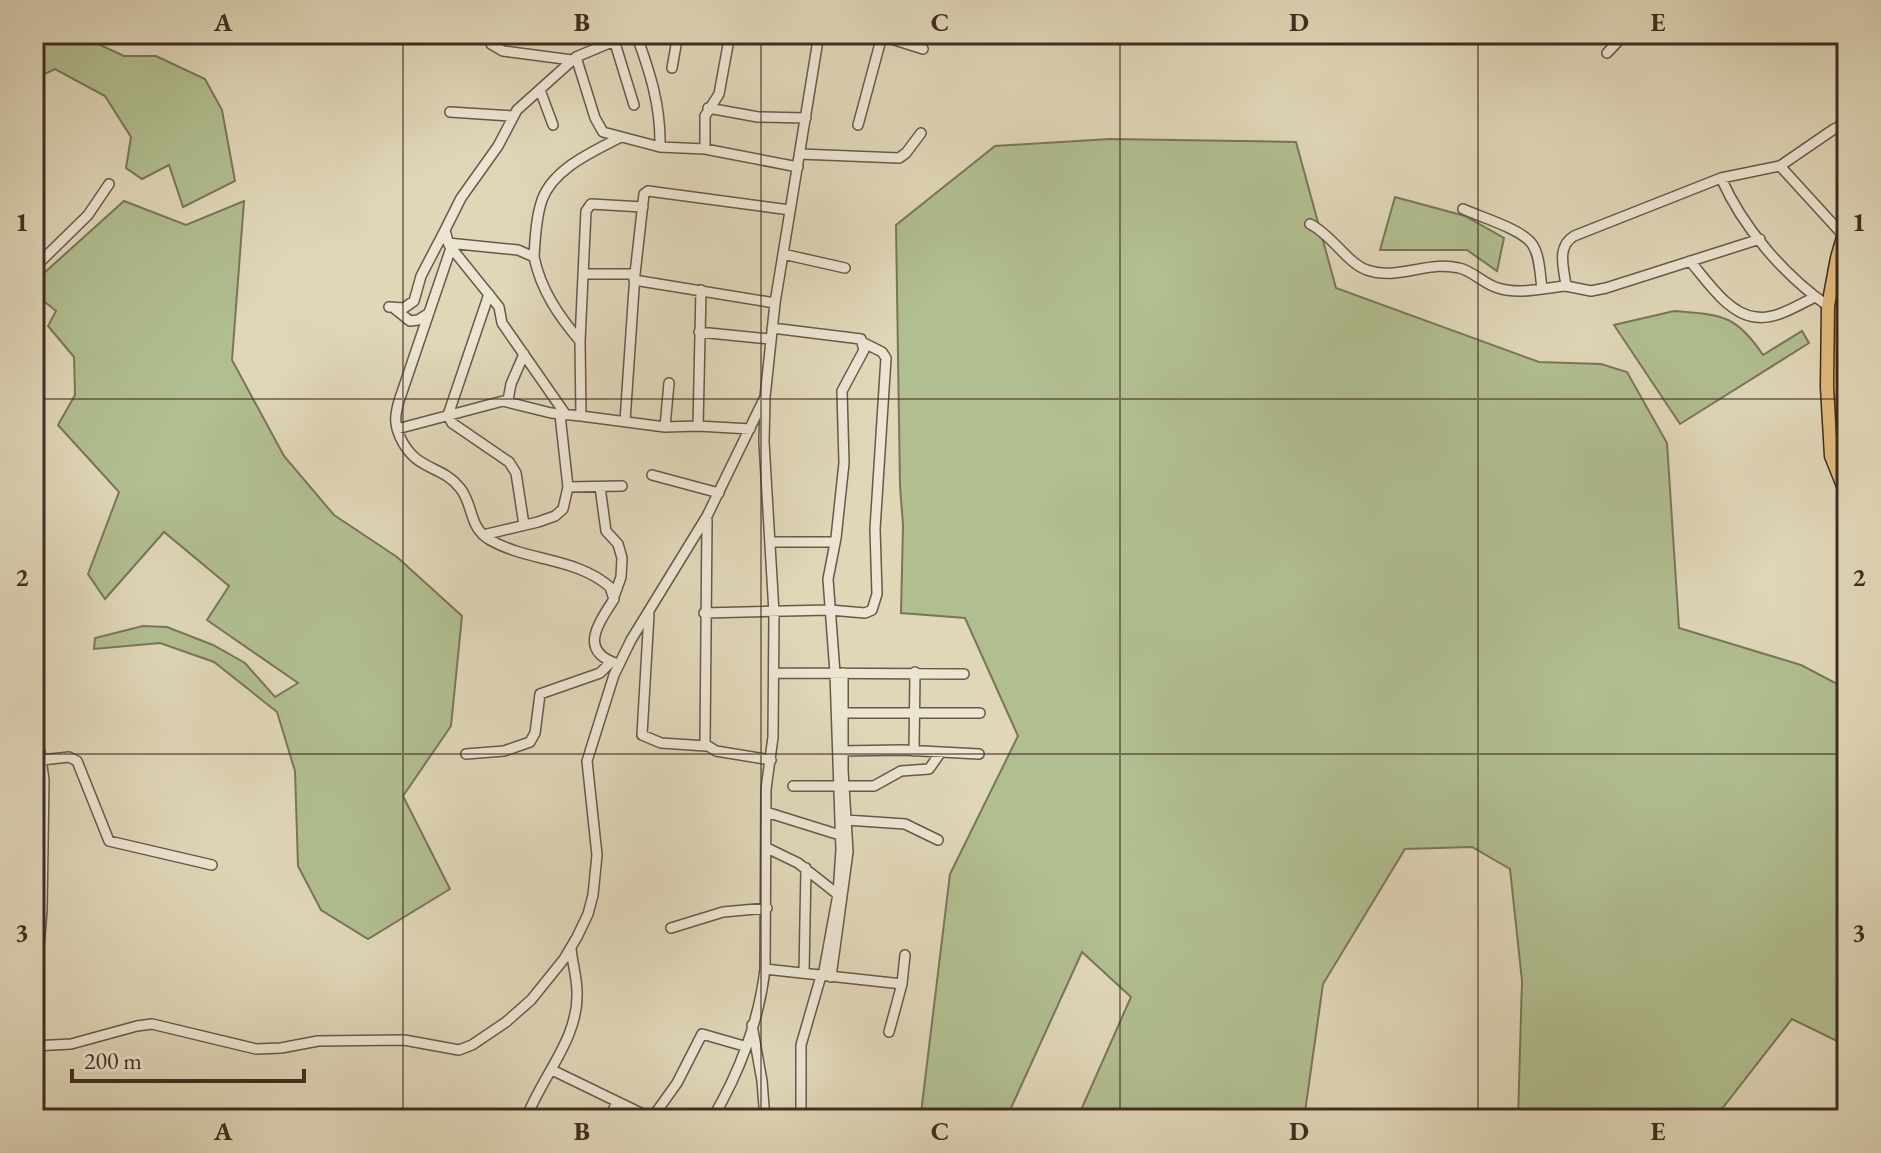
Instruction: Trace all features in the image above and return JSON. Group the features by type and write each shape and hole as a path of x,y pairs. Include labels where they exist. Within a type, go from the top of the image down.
{"main road":[{"path":"1845,229 1828,306 1827,387 1831,456 1847,496"}],"street":[{"path":"491,34 491,44 503,51 574,58"},
{"path":"429,313 410,321 392,308 408,306 414,301 421,276 445,230 473,179 502,139 512,116 574,58 634,34 657,98 661,123 660,147"},
{"path":"672,68 678,34"},
{"path":"705,149 705,116 719,94 730,34"},
{"path":"712,1119 731,1086 752,1025 765,969 766,812 771,760 774,613 764,435 765,397 775,303 819,34"},
{"path":"1607,53 1625,34"},
{"path":"858,125 881,35 923,49"},
{"path":"614,40 634,105"},
{"path":"574,58 599,129 619,138 660,147 705,149 798,167"},
{"path":"540,90 553,125"},
{"path":"708,108 758,117 806,118"},
{"path":"450,112 512,116"},
{"path":"1566,286 1562,249 1569,239 1721,178 1780,166 1838,127 1847,132"},
{"path":"800,154 899,158 921,133"},
{"path":"580,341 544,290 534,257 542,200 550,186 571,166 619,138"},
{"path":"1780,166 1845,229"},
{"path":"1721,178 1730,198 1760,239 1803,288 1828,306"},
{"path":"34,268 88,215 109,184"},
{"path":"625,421 634,277 644,194 648,191 790,210"},
{"path":"581,416 580,341 586,211 591,204 643,207"},
{"path":"1463,209 1531,241 1536,251 1542,288"},
{"path":"1310,224 1324,231 1353,262 1366,270 1389,274 1442,266 1460,268 1496,287 1526,292 1566,286 1591,291 1760,239"},
{"path":"445,230 450,245 499,307 502,323 563,415 568,487 565,505 558,513 483,535"},
{"path":"450,245 518,250 534,257"},
{"path":"450,245 399,401 395,418 397,429 413,458 460,488 472,520 483,535 515,551 578,567 605,582 615,594"},
{"path":"783,254 845,268"},
{"path":"1690,261 1729,304 1741,313 1757,318 1782,313 1815,297"},
{"path":"583,274 634,277 775,303"},
{"path":"698,426 701,290"},
{"path":"489,294 448,415 452,423 509,462 516,473 524,525"},
{"path":"704,613 830,610 865,613 872,610 877,594 875,529 886,358 861,339 772,328"},
{"path":"699,332 770,339"},
{"path":"844,836 839,673 828,579 844,463 842,391 864,350 864,343"},
{"path":"508,400 511,384 524,354"},
{"path":"665,427 669,383"},
{"path":"34,1046 71,1044 152,1024 256,1049 318,1041 404,1040 459,1050 472,1045 518,1013 537,994 571,948 588,914 597,867 587,761 614,663 707,516 765,397"},
{"path":"397,429 508,400 563,415 665,427 698,426 764,435"},
{"path":"652,475 719,493"},
{"path":"568,487 622,486"},
{"path":"600,487 606,531 618,544 622,558 621,577 615,594 594,636 599,654 614,663"},
{"path":"706,746 704,613 707,516"},
{"path":"772,542 835,542"},
{"path":"649,610 642,735 661,743 706,746 716,751 771,760"},
{"path":"641,624 648,636"},
{"path":"466,754 504,751 530,742 535,733 540,694 600,673 614,663"},
{"path":"914,751 915,672"},
{"path":"774,673 964,674"},
{"path":"839,713 980,713"},
{"path":"34,958 39,947 44,780 42,760 35,746"},
{"path":"840,751 979,754"},
{"path":"793,786 877,785 901,771 927,770 941,752"},
{"path":"42,760 69,757 77,761 109,841 212,865"},
{"path":"801,1119 801,1045 825,976 840,897 846,820 841,786"},
{"path":"766,812 844,836"},
{"path":"846,820 905,824 938,840"},
{"path":"767,848 806,868 840,897"},
{"path":"804,973 806,868"},
{"path":"671,928 718,913 767,908"},
{"path":"526,1119 534,1097 552,1070 575,1012 578,991 571,948"},
{"path":"889,1032 902,984 905,955"},
{"path":"765,969 902,984"},
{"path":"752,1025 765,1119"},
{"path":"552,1070 652,1119 677,1083 702,1034 744,1046"},
{"path":"609,1119 617,1102"}],"green space":[{"path":"39,37 98,44 124,56 156,56 205,79 222,110 235,181 183,207 169,165 142,179 126,168 131,137 105,96 55,69 34,79 34,40"},
{"path":"1110,139 1296,142 1336,288 1539,362 1601,364 1627,372 1667,443 1679,628 1801,665 1847,689 1847,1046 1792,1019 1714,1119 1518,1119 1522,981 1510,869 1472,847 1405,849 1323,984 1304,1119 1077,1119 1131,997 1082,952 1006,1119 925,1119 921,1113 950,874 1018,736 965,618 901,613 903,525 896,225 995,146"},
{"path":"1395,197 1465,216 1504,238 1497,271 1467,250 1380,250"},
{"path":"124,201 186,225 244,201 232,360 284,456 334,515 397,557 462,616 451,726 403,796 450,889 368,939 321,910 298,866 295,771 277,712 214,662 160,643 94,649 95,638 143,626 167,627 213,645 245,663 275,697 298,683 207,620 229,586 164,532 105,599 88,574 119,492 58,425 75,395 74,357 48,326 56,311 34,293 34,282"},
{"path":"1674,311 1725,319 1744,331 1763,355 1802,331 1809,343 1680,424 1614,325"}],"waterway":[{"path":"1847,286 1843,353 1847,444"}]}
